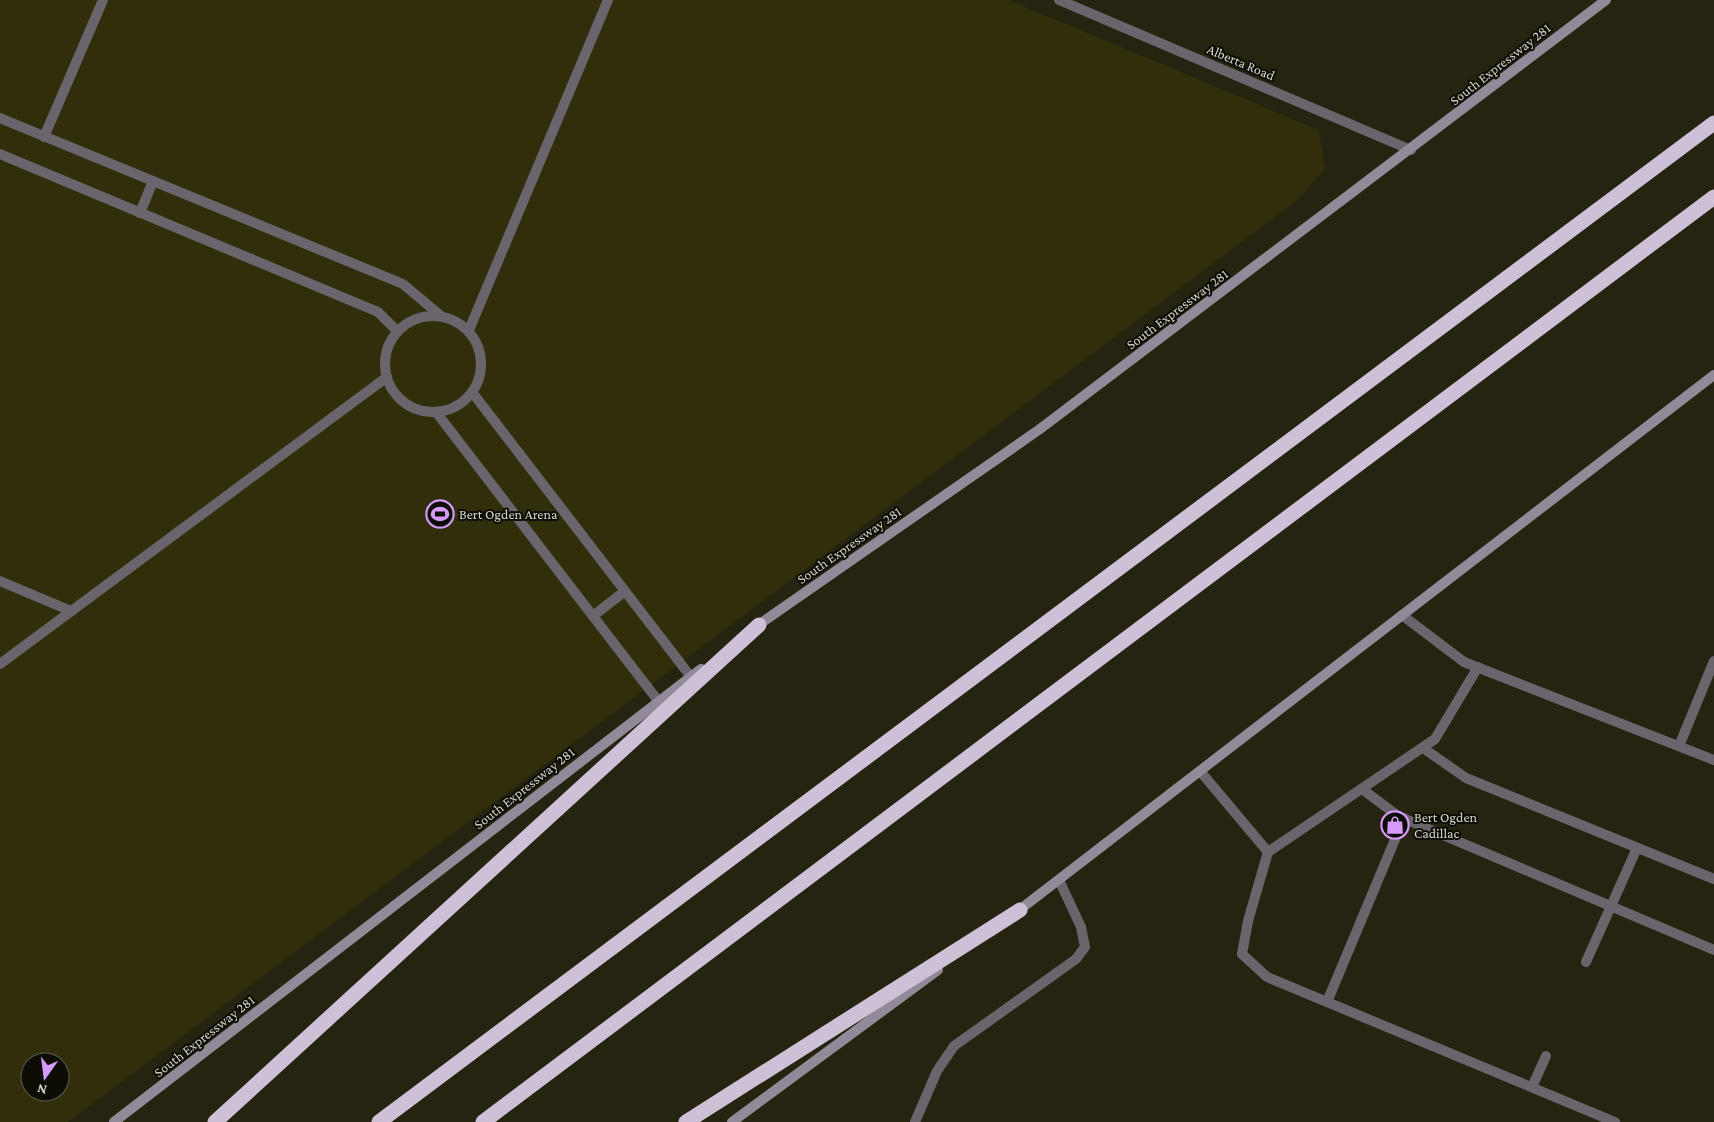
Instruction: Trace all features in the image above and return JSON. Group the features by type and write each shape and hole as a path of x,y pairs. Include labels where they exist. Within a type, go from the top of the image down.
{"highway":[{"path":"379,1122 1714,123"},
{"path":"483,1122 1714,197"},
{"path":"215,1122 758,625"},
{"path":"686,1122 1020,910"}],"main road":[{"name":"South Expressway 281","path":"114,1122 758,625 1040,429 1412,150 1606,0"},
{"path":"732,1122 1020,910 1714,375"}],"street":[{"path":"44,136 103,0"},
{"path":"468,330 608,0"},
{"name":"Alberta Road","path":"1059,0 1412,150"},
{"path":"0,118 403,284 440,316"},
{"path":"0,154 378,312 396,332"},
{"path":"140,213 153,181"},
{"path":"424,316 440,316 456,320 468,330 477,343 482,358 481,374 465,401 451,409 436,412 419,410 405,403 394,391 387,377 385,361 388,345 396,332 409,321 424,316"},
{"path":"0,664 387,377"},
{"path":"472,392 691,677"},
{"path":"436,412 659,702"},
{"path":"0,581 71,611"},
{"path":"593,616 625,591"},
{"path":"1402,615 1464,662 1714,760"},
{"path":"1679,746 1714,661"},
{"path":"1478,667 1435,739 1268,852 1248,921 1242,954 1268,977 1614,1122"},
{"path":"1422,748 1466,778 1714,879"},
{"path":"1200,771 1268,852"},
{"path":"1362,789 1404,818 1714,950"},
{"path":"1327,1002 1404,818"},
{"path":"1586,962 1637,848"},
{"path":"914,1122 937,1071 954,1046 1076,959 1086,947 1081,927 1059,880"},
{"path":"1532,1087 1546,1056"}],"shaded area":[{"name":"Bert Ogden Arena","path":"0,0 1009,0 1319,130 1325,169 1296,201 68,1122 0,1122"}],"place":[{"name":"Bert Ogden Arena","path":"440,514"},
{"name":"Bert Ogden Cadillac","path":"1395,825"}]}
